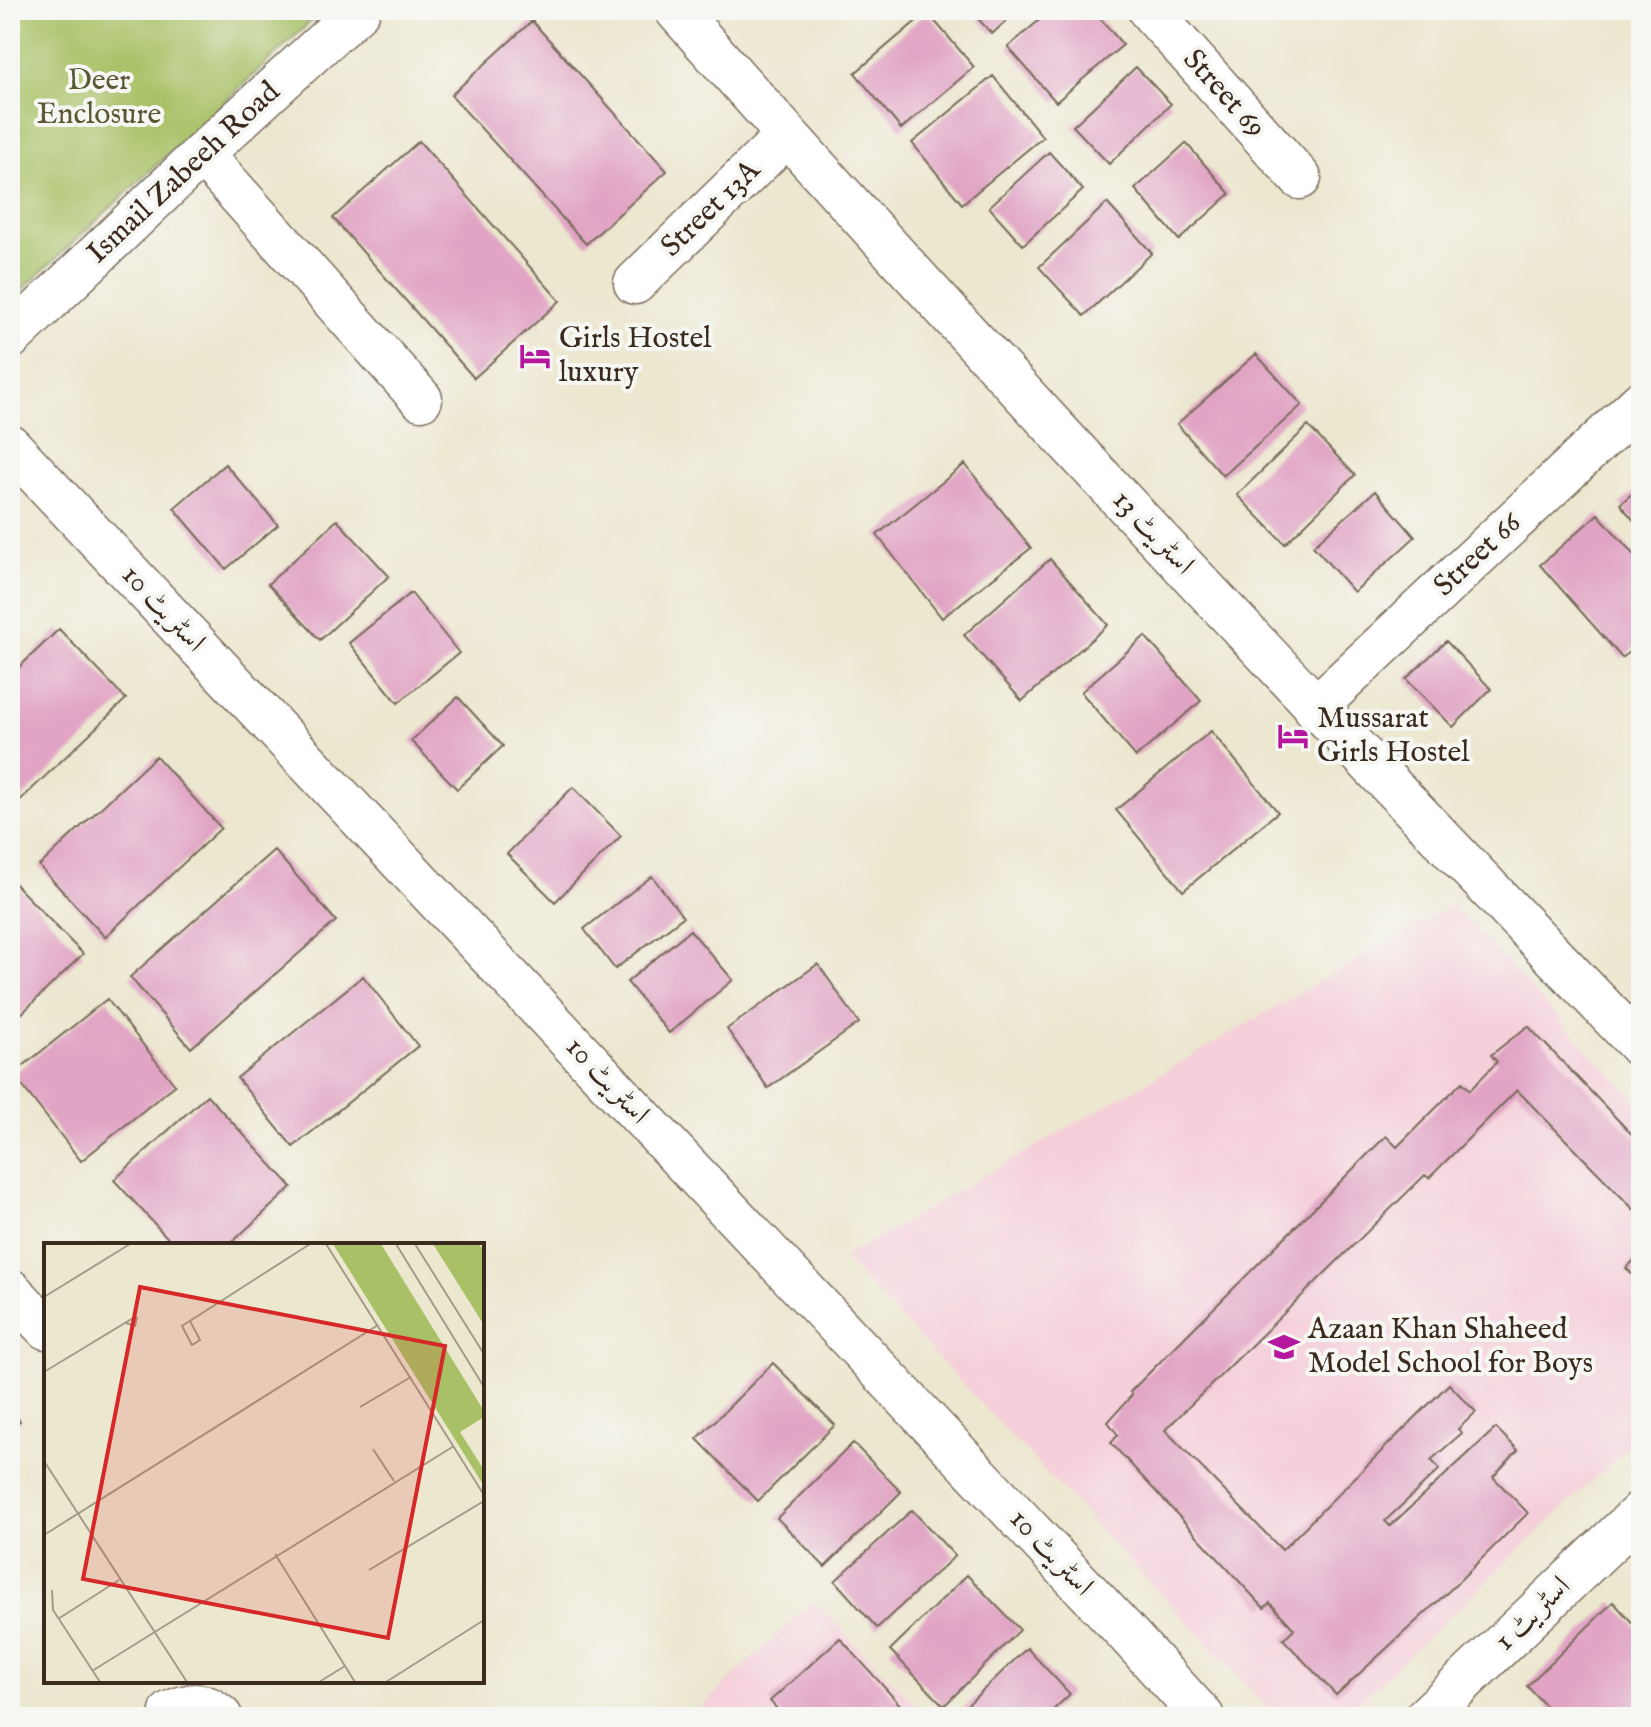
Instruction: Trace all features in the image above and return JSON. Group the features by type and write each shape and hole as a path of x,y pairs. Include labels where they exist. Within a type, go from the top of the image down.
{"street":[{"name":"Ismail Zabeeh Road","path":"10,338 202,154 359,10"},
{"name":"اسٹریٹ 13","path":"676,10 787,135 1315,708 1641,1047"},
{"name":"Street 69","path":"1149,10 1300,178"},
{"name":"Street 13A","path":"635,283 787,135"},
{"path":"202,154 421,399"},
{"name":"Street 66","path":"1315,708 1641,402"},
{"name":"اسٹریٹ 10","path":"10,446 1203,1717"},
{"path":"10,1290 44,1326"},
{"name":"اسٹریٹ 1","path":"1426,1717 1634,1532"},
{"path":"170,1717 171,1712 190,1704 205,1705 221,1717"}],"shaded area":[{"name":"Azaan Khan Shaheed Model School for Boys","path":"1452,905 1641,1106 1641,1435 1343,1717 1277,1717 843,1258"},
{"path":"813,1601 928,1717 691,1717"}],"green space":[{"name":"Deer Enclosure","path":"10,10 323,10 10,301"}],"building":[{"path":"970,10 1018,10 992,34"},
{"path":"1051,10 1093,10 1123,45 1056,102 1008,47"},
{"path":"927,12 974,67 901,129 855,73"},
{"path":"532,21 667,171 586,244 451,95"},
{"path":"1136,67 1171,104 1109,164 1073,126"},
{"path":"993,76 1043,137 962,204 912,143"},
{"path":"419,141 560,301 474,378 333,218"},
{"path":"1186,143 1230,194 1179,240 1135,189"},
{"path":"1049,152 1083,190 1023,245 989,207"},
{"path":"1107,203 1152,253 1084,316 1039,267"},
{"path":"1256,354 1302,405 1223,476 1177,424"},
{"path":"1308,426 1355,475 1285,544 1237,495"},
{"path":"225,464 278,525 226,569 174,508"},
{"path":"965,464 1031,548 942,618 877,535"},
{"path":"1641,486 1641,529 1620,504"},
{"path":"1375,491 1415,537 1354,592 1313,546"},
{"path":"1598,514 1641,563 1641,642 1622,658 1540,565"},
{"path":"337,520 389,576 320,640 268,584"},
{"path":"1050,559 1108,625 1022,701 964,635"},
{"path":"411,593 459,653 398,703 349,643"},
{"path":"59,629 126,699 10,810 10,676"},
{"path":"1145,636 1201,701 1136,757 1081,692"},
{"path":"1446,641 1491,689 1453,727 1406,679"},
{"path":"458,697 503,746 457,789 411,741"},
{"path":"1211,731 1278,812 1183,891 1116,810"},
{"path":"156,756 221,828 105,937 39,866"},
{"path":"573,787 621,836 555,902 507,854"},
{"path":"274,850 336,921 191,1048 130,977"},
{"path":"652,876 683,917 615,969 584,929"},
{"path":"10,879 83,954 10,1025"},
{"path":"690,930 733,980 669,1033 627,982"},
{"path":"818,964 859,1023 768,1088 727,1029"},
{"path":"363,976 418,1046 293,1147 237,1078"},
{"path":"107,999 175,1085 81,1161 13,1074"},
{"path":"1528,1026 1641,1144 1641,1217 1517,1090 1429,1178 1425,1175 1165,1430 1282,1550 1449,1384 1476,1412 1458,1429 1462,1433 1431,1460 1440,1469 1385,1521 1390,1526 1496,1428 1518,1450 1493,1477 1528,1513 1336,1695 1283,1639 1294,1629 1270,1603 1264,1608 1111,1443 1118,1435 1108,1422 1132,1395 1130,1392 1386,1136 1397,1147 1462,1082 1470,1090 1497,1062 1491,1055"},
{"path":"207,1095 292,1187 231,1243 172,1243 114,1180"},
{"name":"Azaan Khan Shaheed Model School for Boys","path":"1641,1254 1641,1283 1626,1268"},
{"path":"773,1363 835,1425 758,1501 697,1439"},
{"path":"10,1410 20,1421 10,1430"},
{"path":"853,1443 901,1492 825,1567 777,1518"},
{"path":"912,1510 955,1556 877,1628 835,1581"},
{"path":"967,1575 1020,1630 944,1706 890,1650"},
{"path":"1613,1602 1641,1632 1641,1708 1632,1717 1556,1717 1527,1686"},
{"path":"840,1638 911,1717 784,1717 770,1701"},
{"path":"1027,1648 1070,1694 1046,1717 962,1717 959,1713"}],"place":[{"name":"Girls Hostel luxury","path":"535,356"},
{"name":"Mussarat Girls Hostel","path":"1293,736"},
{"name":"Azaan Khan Shaheed Model School for Boys","path":"1284,1347"}]}
